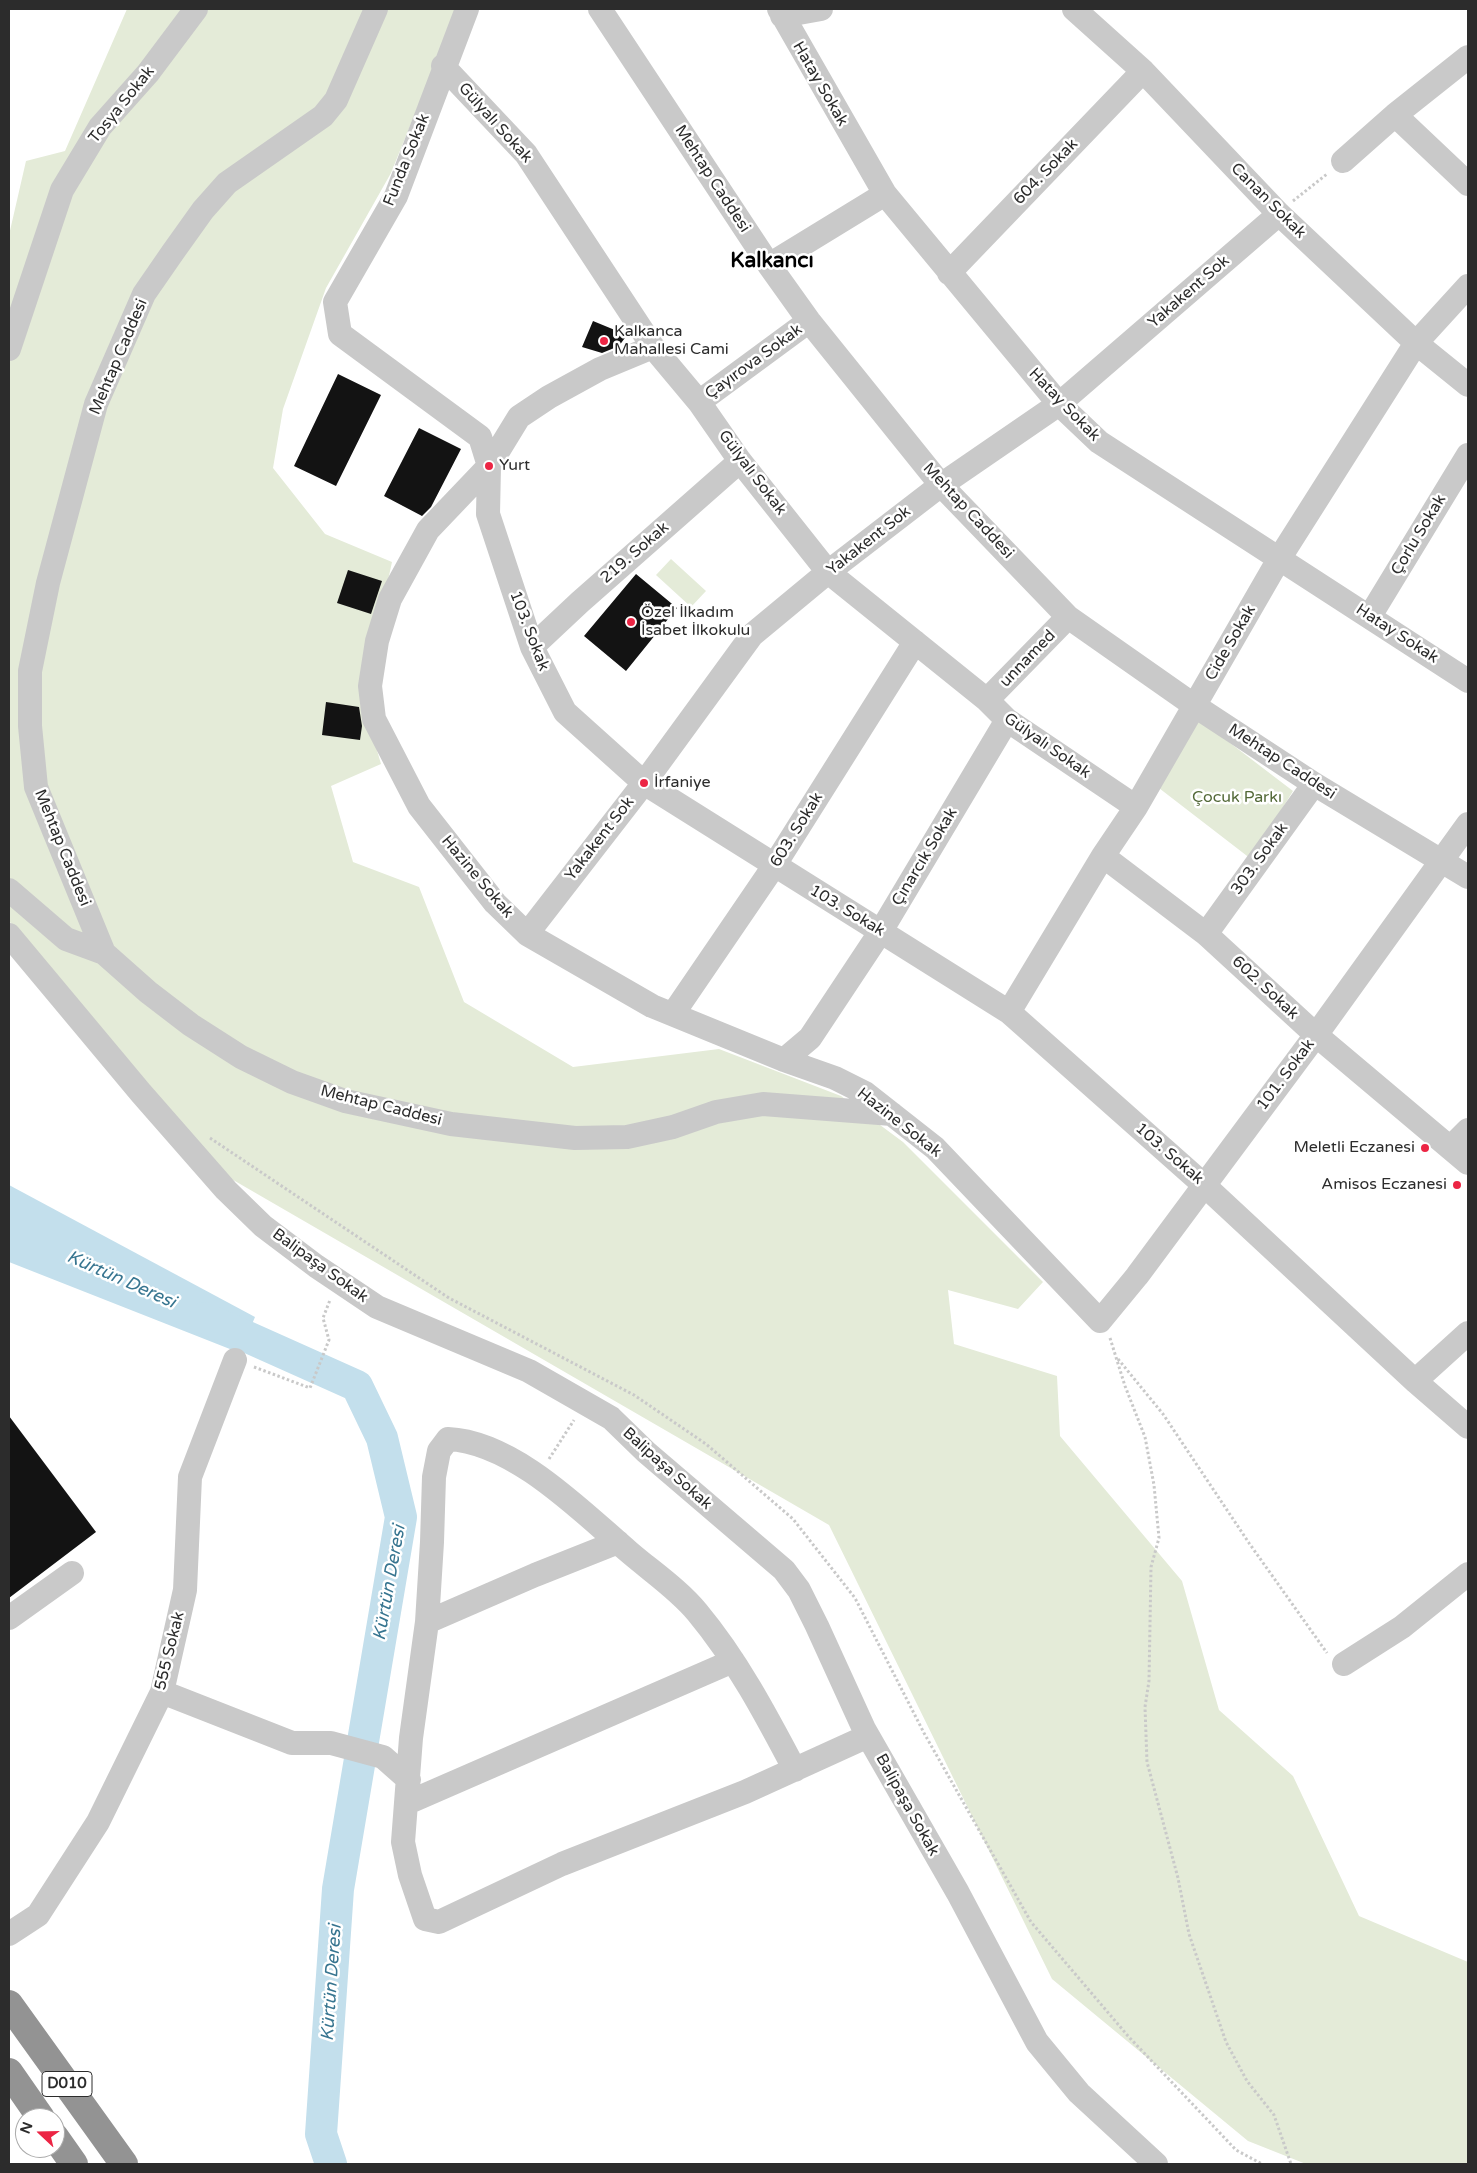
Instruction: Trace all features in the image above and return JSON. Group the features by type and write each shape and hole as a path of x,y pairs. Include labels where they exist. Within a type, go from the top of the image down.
{"highway":[{"name":"D010","path":"9,2004 124,2164"},
{"name":"D010","path":"9,2072 34,2108"},
{"path":"65,2152 74,2164"}],"street":[{"name":"Tosya Sokak","path":"9,348 62,190 100,127 148,73 196,9"},
{"name":"Mehtap Caddesi","path":"376,9 336,100 323,116 227,183 203,210 173,252 144,294 96,404 46,592 30,671 30,726 36,787 104,953 148,992 191,1025 242,1057 283,1078 346,1100 451,1124 575,1138 627,1138 673,1127 716,1112 763,1104 892,1114"},
{"name":"Funda Sokak","path":"340,334 335,302 396,196 467,9"},
{"name":"Mehtap Caddesi","path":"600,9 769,265 809,321 941,485 1068,617 1195,706 1314,784 1468,877"},
{"path":"780,13 821,9"},
{"name":"Canan Sokak","path":"1074,9 1142,71 1279,214 1416,343 1468,385"},
{"name":"Hatay Sokak","path":"780,13 885,194 1060,404 1099,442 1468,681"},
{"path":"1343,161 1395,115 1468,56"},
{"name":"Gülyalı Sokak","path":"444,66 526,154 652,348 699,402 740,461 828,572 988,700 1006,720 1136,807"},
{"name":"604. Sokak","path":"949,273 1142,71"},
{"path":"1395,115 1468,184"},
{"path":"769,265 885,194"},
{"name":"Yakakent Sok","path":"527,934 644,783 752,635 828,572 941,485 1060,404 1279,214"},
{"name":"Cide Sokak","path":"1008,1012 1103,856 1136,807 1279,559 1416,343 1468,286"},
{"name":"Çayırova Sokak","path":"699,402 809,321"},
{"name":"103. Sokak","path":"340,334 480,437 489,466 488,514 532,647 565,712 644,783 1008,1012 1204,1184 1415,1381 1468,1427"},
{"name":"Hazine Sokak","path":"652,348 600,369 549,397 520,417 489,466 428,530 390,599 377,641 370,686 374,719 418,806 495,903 527,934 652,1006 784,1060 835,1078 865,1093 935,1148 1100,1321"},
{"name":"Çorlu Sokak","path":"1370,616 1468,455"},
{"name":"219. Sokak","path":"532,647 580,602 740,461"},
{"name":"unnamed","path":"988,700 1068,617"},
{"name":"603. Sokak","path":"673,1014 774,866 915,642"},
{"name":"Çınarcık Sokak","path":"784,1060 810,1038 881,931 1006,720"},
{"name":"303. Sokak","path":"1206,934 1314,784"},
{"name":"101. Sokak","path":"1100,1321 1137,1276 1316,1035 1443,862 1468,824"},
{"name":"602. Sokak","path":"1103,856 1206,934 1316,1035 1468,1163"},
{"path":"9,890 66,939 104,953"},
{"name":"Balipaşa Sokak","path":"9,934 141,1093 226,1190 263,1226 316,1266 377,1307 528,1371 611,1418 646,1452 784,1570 799,1590 868,1736 958,1893 1037,2042 1079,2093 1156,2164"},
{"path":"1450,1148 1468,1130"},
{"path":"1415,1381 1468,1333"},
{"name":"555 Sokak","path":"9,1934 38,1915 98,1822 162,1692 185,1590 190,1477 235,1360"},
{"path":"795,1770 755,1695 696,1610 550,1484 501,1453 462,1439 448,1439 439,1451 434,1477 427,1622 411,1738 403,1842 410,1875 424,1919 439,1922 562,1864 795,1770 868,1736"},
{"path":"427,1622 567,1561 618,1542"},
{"path":"9,1618 72,1573"},
{"path":"1344,1664 1402,1627 1468,1574"},
{"path":"407,1803 733,1661"},
{"path":"162,1692 292,1742 331,1744 383,1757 409,1780"}],"path":[{"path":"1279,214 1343,161"},
{"path":"207,1137 449,1298 634,1395 706,1444 793,1519 855,1598 924,1733 1031,1922 1128,2036 1236,2150 1262,2164"},
{"path":"235,1360 310,1388 329,1340 323,1318 328,1304"},
{"path":"1100,1321 1109,1333 1145,1437 1154,1485 1159,1538 1151,1567 1149,1681 1145,1707 1147,1762 1178,1878 1189,1934 1226,2042 1247,2081 1274,2114 1291,2164"},
{"path":"1116,1357 1163,1414 1325,1652 1344,1664"},
{"path":"537,1476 586,1403"}],"green space":[{"path":"127,9 457,9 391,173 326,288 283,409 273,468 325,534 392,562 362,699 381,764 331,786 353,862 419,887 464,1002 573,1067 719,1049 841,1096 903,1142 1043,1282 1018,1309 948,1290 954,1344 1057,1376 1060,1436 1182,1581 1219,1710 1293,1776 1359,1916 1468,1962 1468,2164 1306,2164 1248,2141 1052,1979 829,1525 228,1177 9,921 9,235 26,161 65,151"},
{"path":"671,559 706,591 691,607 656,575"},
{"name":"Çocuk Parkı","path":"1196,717 1293,791 1251,859 1155,785"}],"water":[{"path":"9,1185 255,1317 240,1353 9,1262"}],"building":[{"name":"Kalkanca Mahallesi Cami","path":"593,321 627,335 619,346 602,353 582,347"},
{"path":"338,374 381,395 336,486 294,466"},
{"path":"419,428 461,449 431,507 422,516 384,496"},
{"path":"348,570 382,581 371,614 337,603"},
{"name":"Özel İlkadım İsabet İlkokulu","path":"636,574 677,608 626,671 584,636"},
{"path":"326,702 359,707 362,726 360,740 322,735"},
{"path":"9,1416 96,1532 9,1598"}],"waterway":[{"name":"Kürtün Deresi","path":"205,1318 357,1386 382,1438 401,1517 338,1889 321,2134 331,2164"}],"place":[{"name":"Kalkanca Mahallesi Cami","path":"604,341"},
{"name":"Yurt","path":"489,466"},
{"name":"Özel İlkadım İsabet İlkokulu","path":"631,622"},
{"name":"İrfaniye","path":"644,783"},
{"name":"Meletli Eczanesi","path":"1425,1148"},
{"name":"Amisos Eczanesi","path":"1457,1185"}],"district":[{"name":"Kalkancı","path":"772,261"}]}
